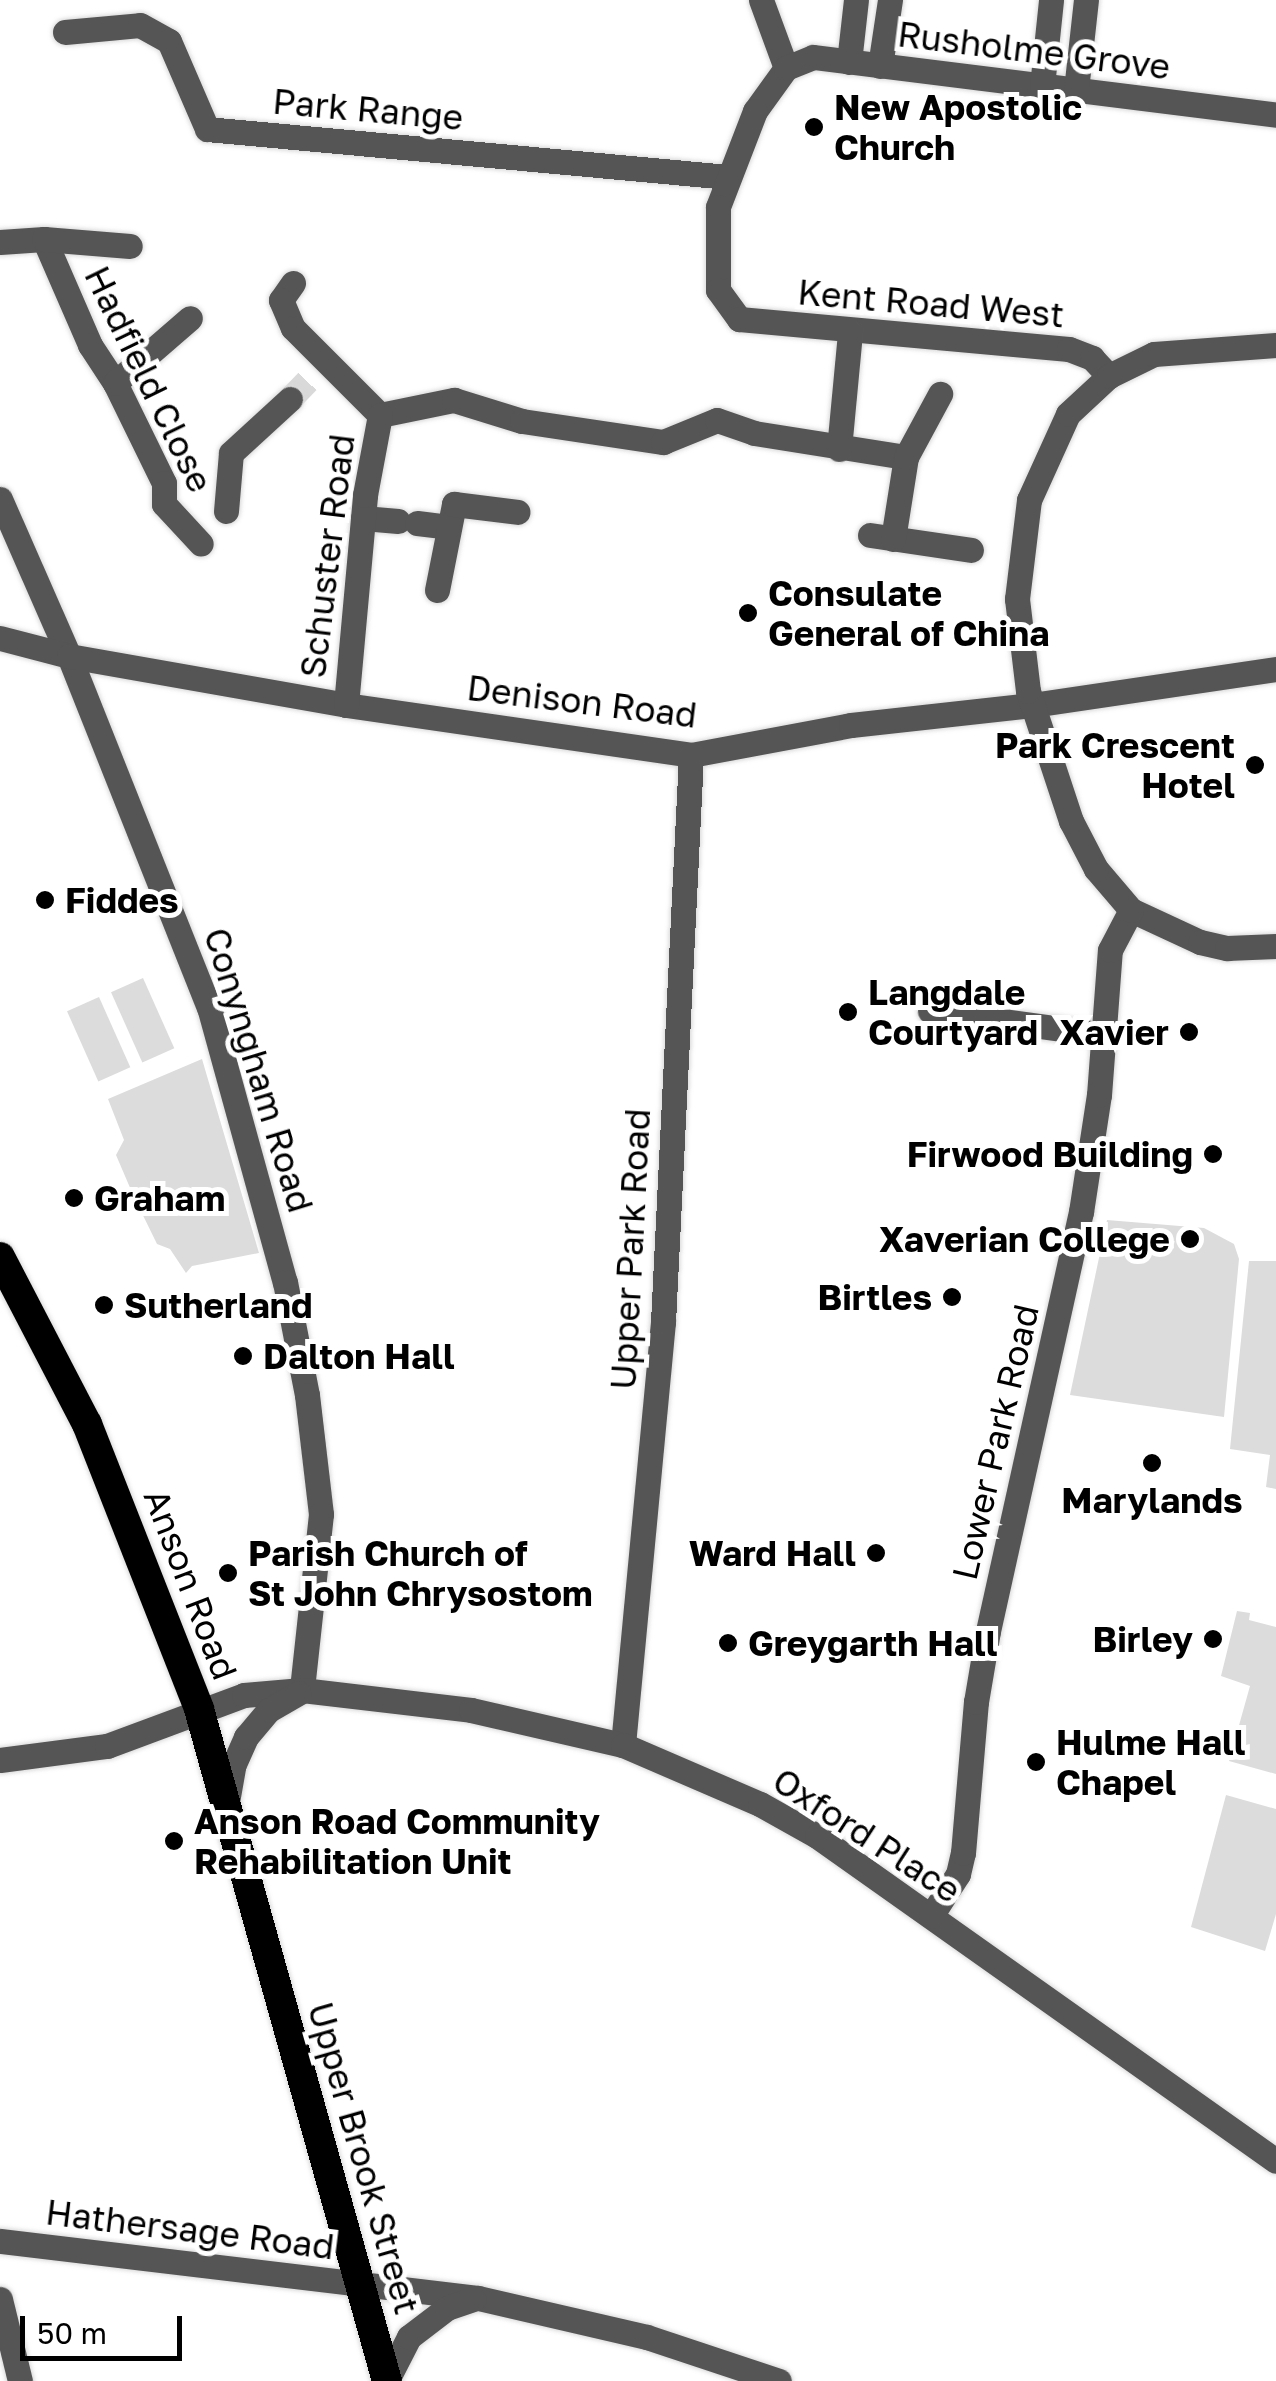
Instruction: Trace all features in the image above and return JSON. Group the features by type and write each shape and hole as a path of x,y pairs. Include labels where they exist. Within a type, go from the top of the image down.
{"highway":[{"name":"Anson Road","path":"0,1257 87,1424 199,1709 268,1955"},
{"name":"Upper Brook Street","path":"268,1955 387,2380"}],"street":[{"path":"728,176 755,111 786,68 761,0"},
{"path":"849,62 856,0"},
{"path":"880,66 890,0"},
{"path":"1042,86 1051,0"},
{"path":"1076,90 1086,0"},
{"name":"Park Range","path":"64,32 140,25 170,40 207,129 728,176"},
{"name":"Rusholme Grove","path":"786,68 812,58 1276,116"},
{"name":"Kent Road West","path":"728,176 718,208 718,290 739,319 1069,349 1092,358 1109,376"},
{"path":"0,242 44,239 130,246"},
{"name":"Hadfield Close","path":"44,239 90,345 115,383 164,483 164,504 200,544"},
{"name":"Schuster Road","path":"293,283 280,300 320,368 380,416"},
{"path":"115,383 190,318"},
{"path":"839,450 850,332"},
{"path":"1276,345 1154,354 1109,376 1068,414 1030,500 1017,599 1032,705 1070,821 1096,869 1131,910 1200,942 1227,948 1276,946"},
{"path":"940,394 906,457 881,537 971,550"},
{"path":"226,511 231,454 290,399"},
{"name":"Schuster Road","path":"380,416 454,400 522,421 664,442 717,420 754,434 839,450 906,457"},
{"name":"Schuster Road","path":"346,705 363,518 380,416"},
{"name":"Conyngham Road","path":"0,499 70,656 209,1008 284,1282 307,1396 321,1514 302,1690"},
{"path":"438,590 454,504 518,512"},
{"path":"363,518 449,527"},
{"name":"Denison Road","path":"0,638 70,656 346,705 691,755 851,726 1276,670"},
{"name":"Upper Park Road","path":"623,1745 663,1322 691,755"},
{"name":"Lower Park Road","path":"931,1916 958,1874 963,1853 976,1702 988,1631 1081,1212 1105,1034 1110,950 1131,910"},
{"path":"930,1011 1105,1034"},
{"path":"227,1802 234,1764 253,1727 269,1710 302,1690"},
{"name":"Oxford Place","path":"0,1760 107,1746 199,1709 257,1692 302,1690 471,1710 623,1745 774,1812 931,1916 1088,2032 1276,2162"},
{"name":"Hathersage Road","path":"0,2241 478,2298 647,2337 779,2381"},
{"path":"387,2380 409,2336 447,2308 478,2298"},
{"path":"0,2299 20,2381"}],"shaded area":[{"path":"143,978 174,1048 142,1063 111,992"},
{"path":"99,997 130,1067 98,1082 67,1011"},
{"path":"202,1059 259,1253 192,1266 186,1273 170,1249 157,1244 134,1197 116,1155 124,1140 108,1099"},
{"path":"1107,1220 1204,1228 1234,1244 1239,1259 1224,1417 1070,1395"},
{"path":"1249,1261 1276,1261 1276,1489 1266,1487 1270,1455 1230,1449"},
{"path":"1237,1611 1250,1613 1249,1620 1276,1627 1276,1774 1229,1761 1250,1686 1221,1676"},
{"path":"1226,1795 1276,1809 1276,1914 1265,1951 1191,1927"}],"tunnel":[{"path":"290,399 315,373"}],"place":[{"name":"New Apostolic Church","path":"814,127"},
{"name":"Consulate General of China","path":"748,613"},
{"name":"Park Crescent Hotel","path":"1255,765"},
{"name":"Fiddes","path":"45,900"},
{"name":"Langdale Courtyard","path":"848,1012"},
{"name":"Xavier","path":"1189,1032"},
{"name":"Firwood Building","path":"1213,1154"},
{"name":"Graham","path":"74,1198"},
{"name":"Xaverian College","path":"1190,1239"},
{"name":"Birtles","path":"952,1297"},
{"name":"Sutherland","path":"104,1305"},
{"name":"Dalton Hall","path":"243,1356"},
{"name":"Marylands","path":"1152,1463"},
{"name":"Ward Hall","path":"876,1553"},
{"name":"Parish Church of St John Chrysostom","path":"228,1573"},
{"name":"Birley","path":"1213,1639"},
{"name":"Greygarth Hall","path":"728,1643"},
{"name":"Hulme Hall Chapel","path":"1036,1762"},
{"name":"Anson Road Community Rehabilitation Unit","path":"174,1841"}]}
